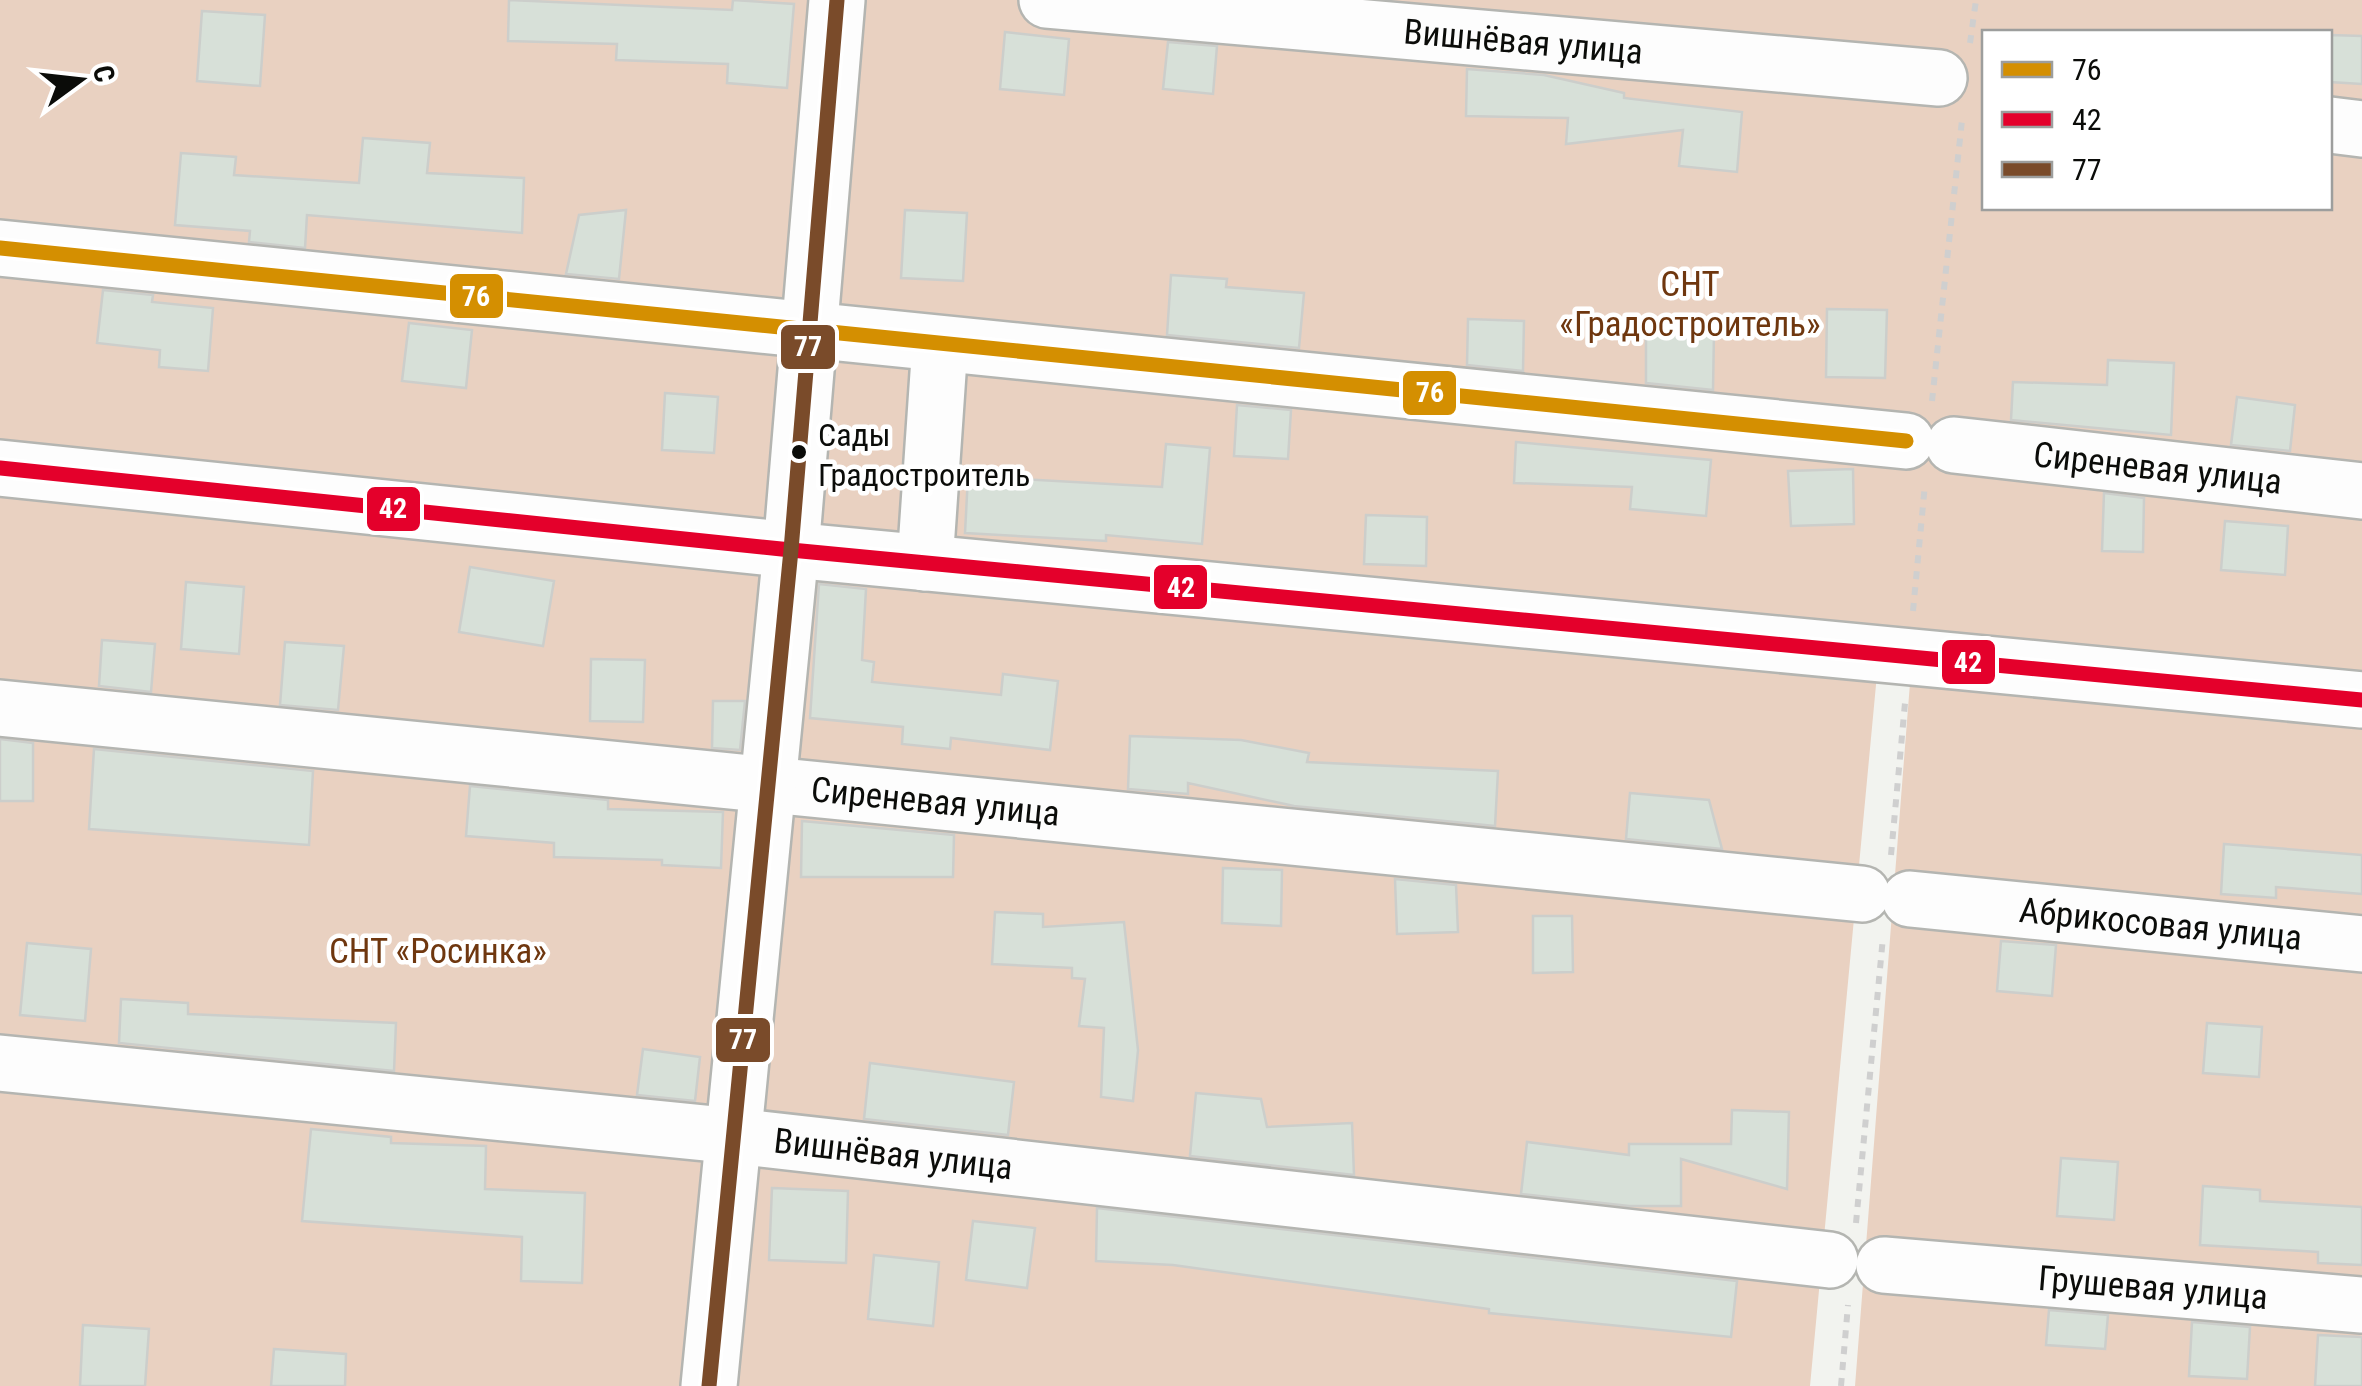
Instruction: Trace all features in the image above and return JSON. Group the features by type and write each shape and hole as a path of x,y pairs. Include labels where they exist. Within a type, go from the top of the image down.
{"street":[{"path":"709,1386 770,783 836,0"},
{"name":"Вишнёвая улица","path":"1047,0 1939,78"},
{"path":"2332,125 2362,129"},
{"name":"Сиреневая улица","path":"0,248 1930,443 2362,492"},
{"path":"925,563 940,344"},
{"path":"0,468 791,550 2362,700"},
{"name":"Сиреневая улица","path":"0,708 1887,897"},
{"name":"Абрикосовая улица","path":"1887,897 2362,944"},
{"name":"Вишнёвая улица","path":"0,1063 735,1136 1806,1257"},
{"name":"Грушевая улица","path":"1884,1265 2362,1305"}],"green space":[{"name":"СНТ «Градостроитель»","path":"0,0 2362,0 2362,1386 1855,1386 1914,632 0,448"},
{"name":"СНТ «Росинка»","path":"0,468 1879,653 1810,1386 0,1386"}],"building":[{"path":"509,0 732,10 733,0 794,4 787,88 727,83 728,64 616,60 617,44 508,41"},
{"path":"202,11 265,15 260,86 197,81"},
{"path":"1005,32 1069,39 1064,95 1000,89"},
{"path":"2332,35 2362,36 2362,84 2332,82"},
{"path":"1168,42 1217,46 1213,94 1163,89"},
{"path":"1467,69 1544,75 1624,93 1624,98 1742,112 1737,172 1679,166 1683,130 1566,144 1568,118 1466,116"},
{"path":"363,138 430,143 427,173 524,178 522,233 307,215 305,248 249,242 250,231 175,225 181,153 236,157 234,175 359,183"},
{"path":"626,210 619,279 566,274 579,215"},
{"path":"905,210 967,213 963,281 901,278"},
{"path":"1171,275 1227,279 1226,287 1304,293 1299,348 1167,335"},
{"path":"103,290 153,295 152,302 213,308 208,371 159,367 160,350 97,343"},
{"path":"1827,309 1887,310 1885,378 1826,377"},
{"path":"1468,319 1524,321 1523,371 1467,365"},
{"path":"409,323 472,330 466,388 402,381"},
{"path":"1646,330 1714,332 1713,390 1646,383"},
{"path":"2108,360 2174,363 2171,435 2011,420 2013,382 2107,385"},
{"path":"665,393 718,397 714,453 662,450"},
{"path":"2237,397 2295,405 2290,451 2231,445"},
{"path":"1237,405 1291,410 1288,459 1234,456"},
{"path":"1516,442 1711,460 1706,516 1630,509 1632,487 1514,483"},
{"path":"1166,444 1210,448 1202,544 1106,535 1106,541 965,533 968,476 1162,487"},
{"path":"1853,469 1854,524 1791,526 1788,471"},
{"path":"2104,493 2144,498 2143,552 2102,551"},
{"path":"1366,515 1427,517 1426,566 1364,564"},
{"path":"2225,521 2288,526 2285,575 2221,570"},
{"path":"470,567 554,581 543,646 459,632"},
{"path":"186,582 244,587 239,654 181,649"},
{"path":"819,584 866,589 862,660 874,662 872,682 1001,695 1003,674 1058,681 1050,750 951,738 950,749 902,744 903,727 810,718"},
{"path":"102,640 155,644 151,692 99,686"},
{"path":"285,642 344,646 338,710 280,705"},
{"path":"591,659 645,660 643,722 590,721"},
{"path":"713,701 745,701 740,750 712,748"},
{"path":"1130,736 1241,740 1309,753 1307,762 1498,771 1495,826 1294,806 1188,783 1188,794 1128,789"},
{"path":"0,739 33,743 33,801 0,801"},
{"path":"94,749 313,771 309,845 89,829"},
{"path":"470,786 608,800 608,809 723,812 721,868 662,865 662,860 554,857 554,843 466,836"},
{"path":"1630,793 1709,800 1722,849 1626,839"},
{"path":"802,821 954,835 953,877 801,877"},
{"path":"2224,844 2362,855 2362,894 2276,887 2276,898 2221,894"},
{"path":"1223,868 1282,870 1281,926 1222,923"},
{"path":"1395,879 1456,885 1458,932 1397,934"},
{"path":"995,912 1043,914 1043,927 1124,922 1138,1050 1133,1101 1101,1097 1104,1028 1079,1026 1085,979 1072,978 1072,968 992,964"},
{"path":"1533,916 1572,916 1573,972 1533,973"},
{"path":"2001,941 2056,945 2052,996 1997,991"},
{"path":"27,943 91,949 85,1021 20,1015"},
{"path":"121,999 188,1003 188,1014 396,1023 394,1071 119,1043"},
{"path":"2207,1023 2262,1027 2259,1077 2203,1073"},
{"path":"643,1049 700,1057 695,1101 637,1095"},
{"path":"870,1063 1014,1082 1008,1135 864,1119"},
{"path":"1196,1093 1261,1099 1267,1127 1352,1123 1354,1175 1190,1156"},
{"path":"1732,1110 1789,1112 1787,1189 1681,1159 1681,1206 1629,1206 1521,1194 1527,1142 1629,1155 1629,1144 1731,1144"},
{"path":"311,1129 391,1137 391,1143 486,1146 485,1189 585,1193 582,1283 521,1281 522,1237 302,1221"},
{"path":"2061,1158 2118,1162 2114,1220 2057,1216"},
{"path":"2203,1186 2260,1190 2260,1201 2362,1207 2362,1265 2318,1263 2318,1252 2200,1245"},
{"path":"772,1188 848,1191 846,1263 769,1260"},
{"path":"1097,1208 1737,1281 1731,1337 1489,1313 1489,1309 1173,1265 1096,1261"},
{"path":"973,1221 1035,1228 1027,1288 966,1280"},
{"path":"874,1255 939,1262 933,1326 868,1319"},
{"path":"2049,1310 2108,1315 2105,1349 2046,1345"},
{"path":"2192,1322 2250,1327 2247,1379 2189,1376"},
{"path":"83,1325 149,1329 145,1386 80,1386"},
{"path":"2318,1335 2362,1337 2362,1386 2315,1386"},
{"path":"274,1349 346,1354 345,1386 271,1386"}],"transit line":[{"name":"77","path":"709,1386 791,550 837,0"},
{"name":"76","path":"0,248 1906,441"},
{"name":"42","path":"0,468 791,550 2362,700"}],"place":[{"name":"Сады Градостроитель","path":"799,452"}]}
